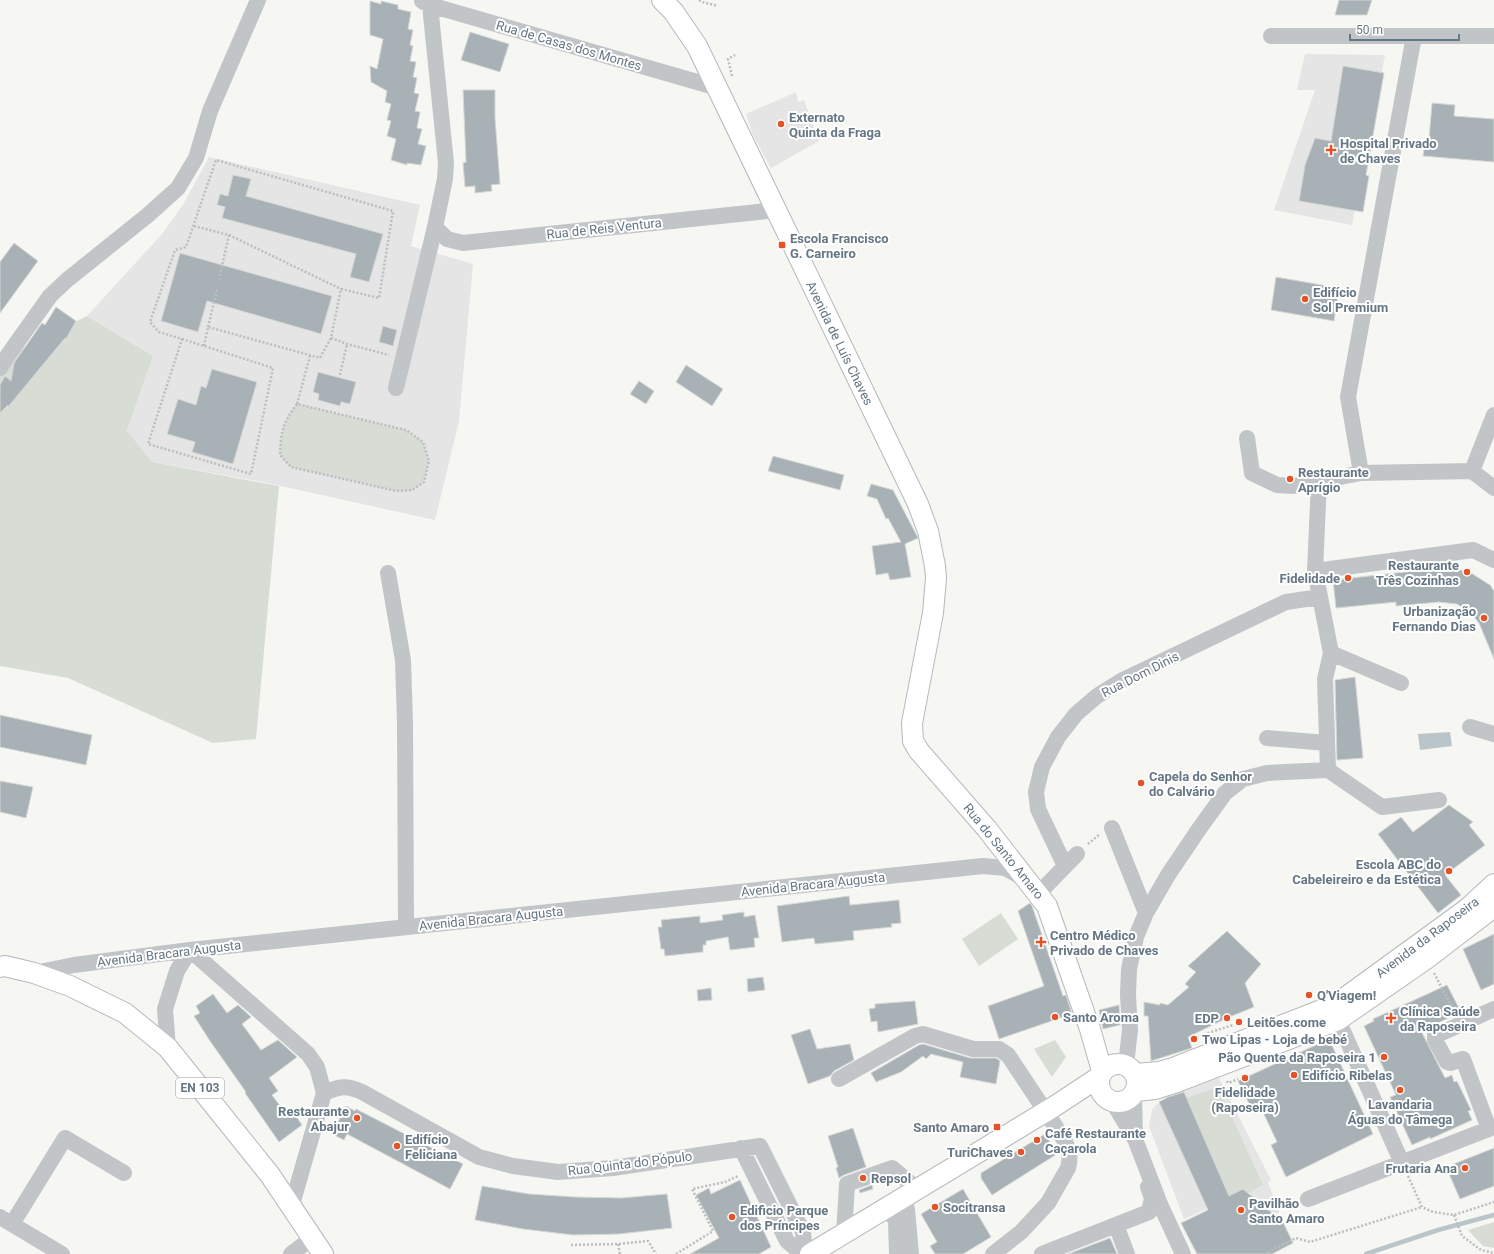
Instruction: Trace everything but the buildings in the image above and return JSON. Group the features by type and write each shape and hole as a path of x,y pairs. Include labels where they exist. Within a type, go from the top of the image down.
{"main road":[{"name":"Avenida de Luís Chaves","path":"662,0 673,11 725,84 777,210 918,504 928,531 933,552 936,578 935,602 914,708"},
{"name":"Rua do Santo Amaro","path":"914,708 911,730 913,741 916,746 987,829 1047,906 1090,1029 1100,1074"},
{"name":"Avenida da Raposeira","path":"1131,1077 1173,1068 1328,1007 1346,997 1467,909 1494,884"},
{"name":"Avenida da Raposeira","path":"1131,1077 1155,1089 1177,1082 1338,1020 1426,959 1494,907"},
{"name":"Avenida Bracara Augusta","path":"0,967 5,966 34,973"},
{"name":"EN 103","path":"34,973 70,986 125,1013 168,1048 270,1175 323,1254"},
{"name":"Rua do Santo Amaro","path":"1090,1029 1101,1044 1131,1077"},
{"path":"810,1254 1050,1109 1112,1064 1118,1063 1131,1077 1130,1098 1124,1101 1082,1100 1050,1109"},
{"path":"1100,1074 1100,1090 1103,1095 1110,1100"}],"street":[{"path":"0,368 50,296 67,280 148,215 178,188 196,158 210,111 258,0"},
{"path":"396,388 435,227 445,179 446,163 427,2"},
{"name":"Rua de Casas dos Montes","path":"427,2 725,84"},
{"path":"1271,36 1494,36"},
{"path":"1361,473 1348,398 1414,36"},
{"name":"Rua de Reis Ventura","path":"435,227 447,239 463,243 777,210"},
{"path":"1472,471 1494,415"},
{"path":"1247,438 1252,473 1277,485 1294,486 1361,473 1472,471 1494,488"},
{"path":"1319,481 1315,571 1331,653 1326,678 1328,770"},
{"path":"1315,571 1494,547"},
{"path":"1473,550 1494,560"},
{"path":"388,573 403,660 405,724 406,926"},
{"name":"Rua Dom Dinis","path":"1064,866 1038,809 1036,792 1042,767 1058,737 1076,714 1096,696 1121,681 1286,602 1320,597"},
{"path":"1331,653 1401,683"},
{"path":"1470,727 1494,734"},
{"path":"1267,738 1327,743"},
{"path":"1135,1139 1128,996 1130,960 1136,937 1146,913 1168,875 1199,828 1225,793 1243,779 1266,773 1328,770 1382,807 1439,800"},
{"path":"1112,828 1146,913"},
{"path":"983,866 991,859 994,852 993,844 987,829"},
{"path":"1033,887 1064,866 1077,854"},
{"name":"Avenida Bracara Augusta","path":"34,973 74,965 190,950 983,866 1005,868 1033,887"},
{"path":"168,1048 165,1009 176,971 190,950 308,1054 317,1067 324,1093 291,1208"},
{"path":"1308,1199 1492,1128 1463,1058 1450,1063 1446,1062 1435,1040 1435,1036 1494,1009"},
{"path":"1338,1020 1402,1163"},
{"path":"840,1079 915,1036 923,1034 974,1049 999,1049 1008,1055 1050,1109 1068,1147 1070,1158 1068,1168 1048,1203 1021,1232 994,1254"},
{"name":"Rua Quinta do Pópulo","path":"324,1093 335,1088 348,1086 362,1092 479,1156 513,1166 558,1172 613,1168 741,1148 787,1241 804,1254"},
{"path":"1110,1100 1135,1139 1164,1214 1172,1247 1183,1254"},
{"path":"62,1254 6,1221 65,1138 124,1173"},
{"path":"1042,1254 1149,1212 1152,1198 1140,1167 1141,1155"},
{"path":"844,1234 847,1184 892,1168 902,1199 907,1209 911,1254"},
{"path":"897,1254 896,1220 902,1199"},
{"path":"1116,1225 1127,1254"},
{"path":"291,1254 312,1238"}],"path":[{"path":"698,0 718,6"},
{"path":"725,84 728,59 735,55"},
{"path":"182,339 148,444 251,474 273,368 182,339 159,332 150,322 175,250 186,246 216,160 393,211 379,298 341,288 229,235 194,226"},
{"path":"219,279 229,235"},
{"path":"208,327 320,358 331,338 341,288"},
{"path":"204,346 217,290"},
{"path":"331,338 347,344 403,359"},
{"path":"340,375 347,344"},
{"path":"297,404 406,430 423,442 429,461 424,482 412,490 396,491 291,467 280,455 281,436 286,418 297,404 310,356"},
{"path":"1077,854 1104,831 1112,828"},
{"path":"1444,989 1461,1024"},
{"path":"1402,1163 1422,1207 1433,1212 1454,1215 1494,1202"},
{"path":"676,1254 714,1231 692,1189 725,1182 741,1175"},
{"path":"1264,1254 1296,1238 1310,1242 1422,1207"},
{"path":"1454,1215 1462,1236 1481,1250 1494,1253"},
{"path":"571,1245 618,1244 648,1241 656,1254"},
{"path":"618,1244 620,1254"}],"shaded area":[{"name":"Hospital Privado de Chaves","path":"1305,54 1385,55 1352,225 1274,210 1315,90 1297,90"},
{"name":"Externato Quinta da Fraga","path":"796,92 798,102 804,100 819,141 771,168 753,135 746,114"},
{"path":"209,157 420,205 411,246 473,264 459,421 435,520 263,482 152,462 127,432 153,356 87,316 162,234 183,205"},
{"path":"87,316 153,356 127,431 152,462 279,486 256,739 213,743 68,678 0,666 0,368 8,355"},
{"path":"297,404 406,430 423,442 429,461 424,482 412,490 396,491 291,467 280,455 281,440 285,423"},
{"path":"1450,732 1452,746 1420,750 1418,734"},
{"path":"1001,913 1018,939 979,966 962,939"},
{"path":"1055,1040 1066,1057 1052,1077 1034,1049"},
{"path":"1219,1078 1271,1180 1268,1182 1279,1212 1273,1215 1271,1213 1209,1208 1184,1219 1149,1126 1152,1110 1156,1105 1174,1095"},
{"path":"1218,1087 1263,1185 1221,1207 1186,1098"},
{"path":"1494,1222 1494,1248 1483,1246 1468,1230"}],"waterway":[{"path":"1366,1254 1438,1230 1494,1215"}],"place":[{"name":"Externato Quinta da Fraga","path":"781,124"},
{"name":"Hospital Privado de Chaves","path":"1331,150"},
{"name":"Escola Francisco G. Carneiro","path":"782,245"},
{"name":"Edifício Sol Premium","path":"1305,299"},
{"name":"Restaurante Aprígio","path":"1290,479"},
{"name":"Restaurante Três Cozinhas","path":"1467,572"},
{"name":"Fidelidade","path":"1348,578"},
{"name":"Urbanização Fernando Dias","path":"1484,618"},
{"name":"Capela do Senhor do Calvário","path":"1141,783"},
{"name":"Escola ABC do Cabeleireiro e da Estética","path":"1449,871"},
{"name":"Centro Médico Privado de Chaves","path":"1041,942"},
{"name":"Q'Viagem!","path":"1309,995"},
{"name":"Santo Aroma","path":"1055,1017"},
{"name":"EDP","path":"1227,1018"},
{"name":"Clínica Saúde da Raposeira","path":"1391,1018"},
{"name":"Leitões.come","path":"1239,1022"},
{"name":"Two Lipas - Loja de bebé","path":"1194,1039"},
{"name":"Pão Quente da Raposeira 1","path":"1384,1057"},
{"name":"Edifício Ribelas","path":"1294,1075"},
{"name":"Fidelidade (Raposeira)","path":"1245,1078"},
{"name":"Lavandaria Águas do Tâmega","path":"1400,1090"},
{"name":"Restaurante Abajur","path":"357,1118"},
{"name":"Santo Amaro","path":"997,1127"},
{"name":"Café Restaurante Caçarola","path":"1037,1140"},
{"name":"Edifício Feliciana","path":"397,1146"},
{"name":"TuriChaves","path":"1021,1152"},
{"name":"Frutaria Ana","path":"1465,1168"},
{"name":"Repsol","path":"863,1178"},
{"name":"Socitransa","path":"935,1207"},
{"name":"Pavilhão Santo Amaro","path":"1241,1210"},
{"name":"Edificio Parque dos Príncipes","path":"732,1217"}]}
